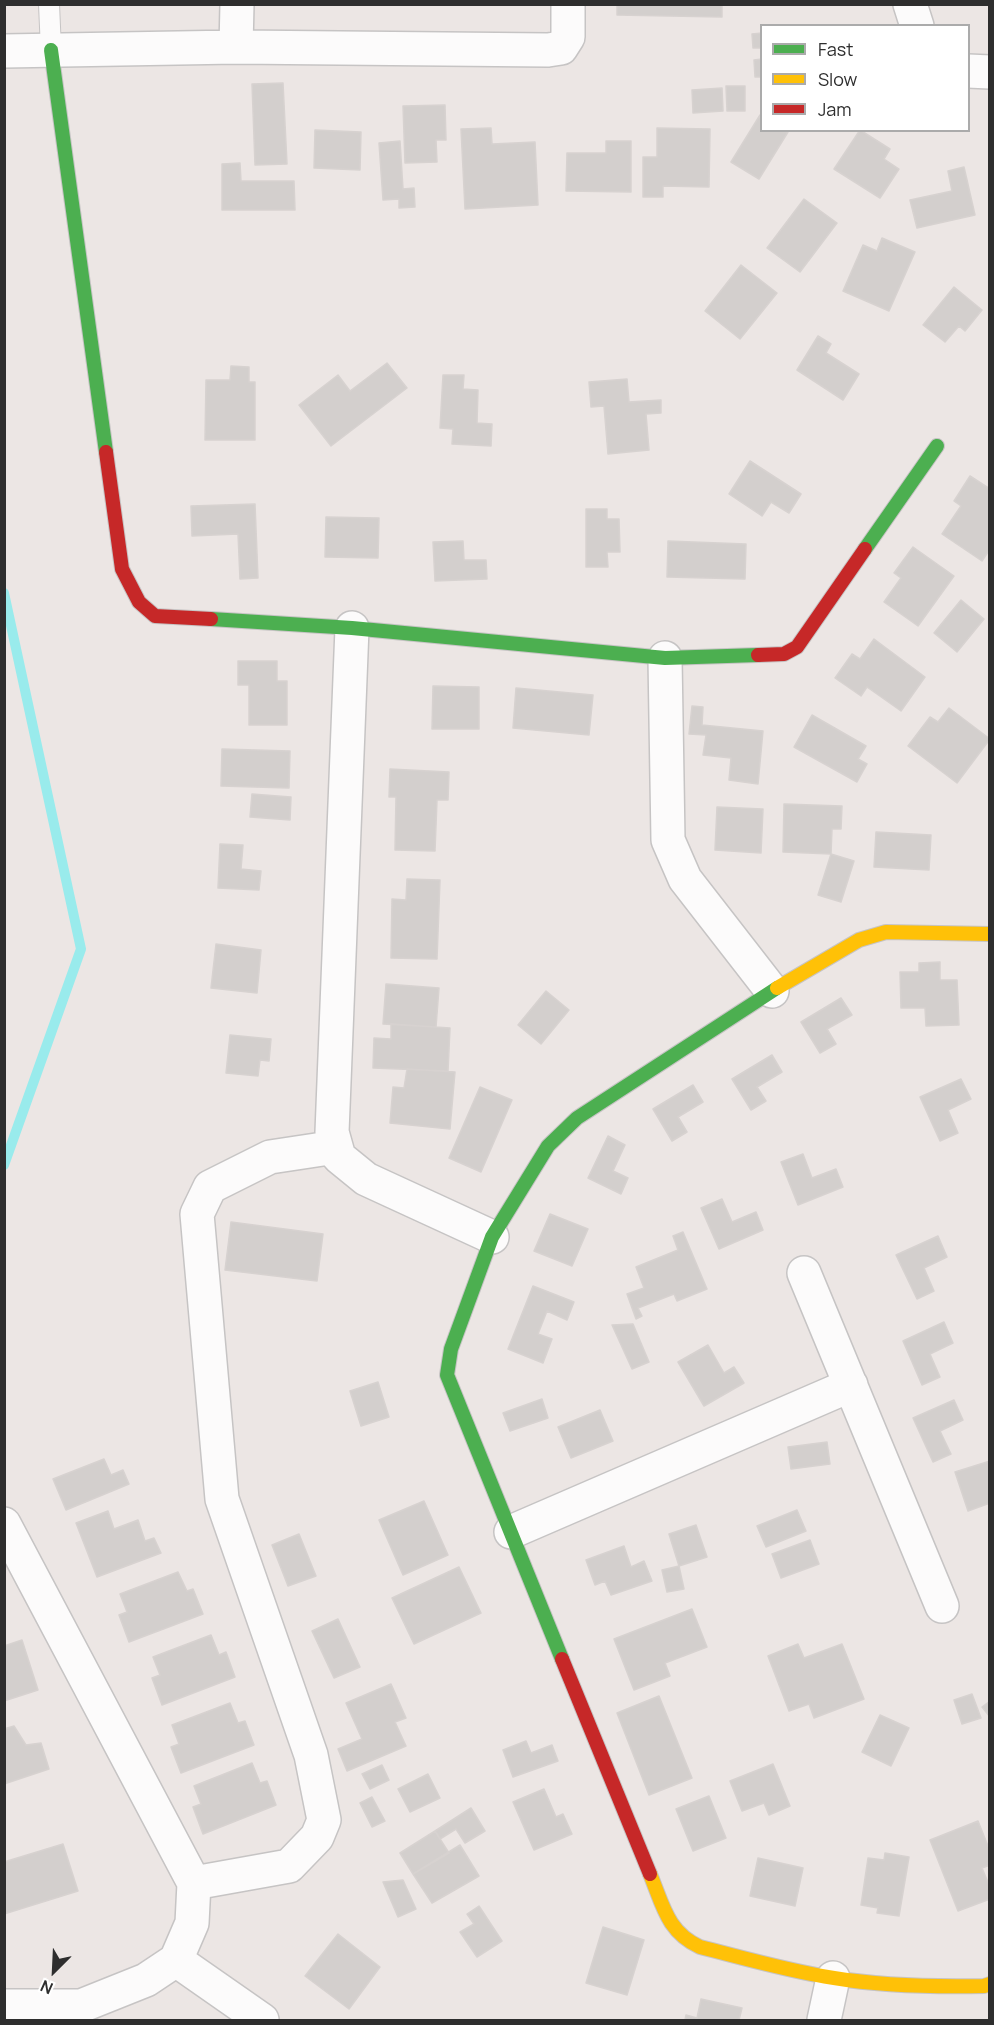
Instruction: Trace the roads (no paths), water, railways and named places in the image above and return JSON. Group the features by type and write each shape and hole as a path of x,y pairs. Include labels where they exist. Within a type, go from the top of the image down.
{"street":[{"path":"236,47 237,4"},
{"path":"4,51 236,47 548,50 561,48 568,37 568,4"},
{"path":"910,4 916,24"},
{"path":"51,50 122,569 139,602 155,616 352,628 665,658 784,654 797,647 937,446"},
{"path":"970,72 990,72"},
{"path":"352,628 332,1132 339,1157 366,1179 492,1237"},
{"path":"665,658 668,840 685,879 772,991"},
{"path":"990,934 886,932 859,940 772,991 577,1118 548,1146 492,1237 451,1348 447,1374 671,1926 700,1947 832,1978 904,1986 984,1986 990,1984"},
{"path":"194,1883 289,1866 317,1837 324,1820 311,1755 222,1499 197,1214 210,1187 270,1157 336,1147"},
{"path":"804,1273 942,1606"},
{"path":"511,1532 851,1385"},
{"path":"4,1524 194,1883 192,1923 176,1960 146,1980 81,2006 19,2011"},
{"path":"176,1960 262,2020"},
{"path":"824,2020 832,1978"}],"lane":[{"path":"48,4 51,50"}],"waterway":[{"path":"4,593 81,949 4,1165"}]}
